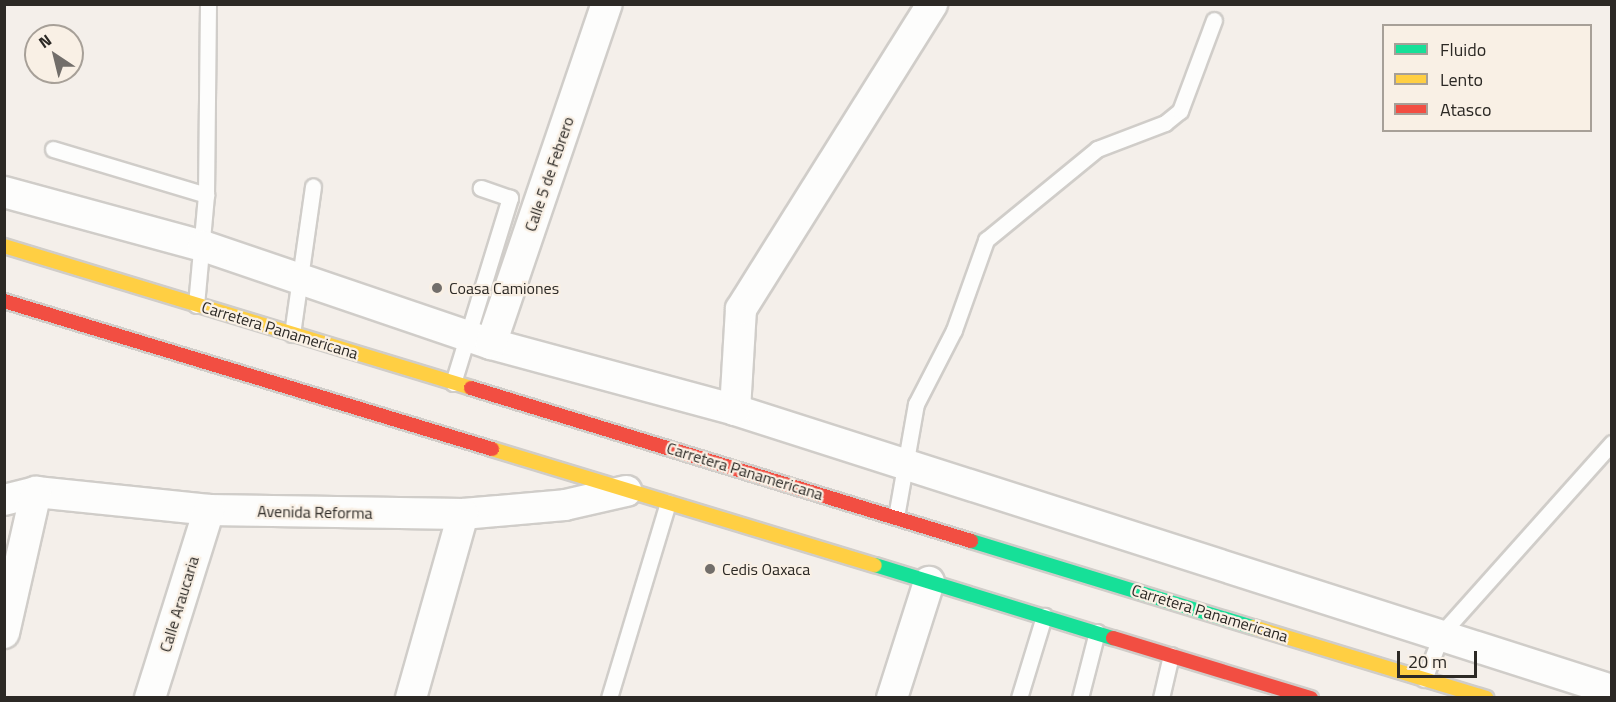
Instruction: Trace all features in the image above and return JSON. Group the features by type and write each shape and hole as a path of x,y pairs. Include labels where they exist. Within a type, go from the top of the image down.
{"highway":[{"name":"Carretera Panamericana","path":"4,246 896,516 1486,698"},
{"path":"4,301 1311,698"}],"street":[{"name":"Calle 5 de Febrero","path":"479,340 607,4"},
{"path":"735,410 741,309 932,4"},
{"path":"4,192 203,246 479,340 735,410 906,466 1442,633 1611,690"},
{"name":"Avenida Reforma","path":"4,500 36,492 209,510 463,514 565,505 626,491"},
{"path":"4,633 36,492"},
{"name":"Calle Araucaria","path":"150,698 209,510"},
{"path":"411,698 463,514"},
{"path":"892,698 929,582"}],"lane":[{"path":"196,305 206,195 208,4"},
{"path":"896,516 916,404 954,330 986,240 1097,149 1165,123 1180,111 1214,20"},
{"path":"52,149 206,195"},
{"path":"292,334 313,186"},
{"path":"453,383 479,340 510,198 481,188"},
{"path":"1424,679 1442,633 1611,443"},
{"path":"609,698 668,503"},
{"path":"1019,698 1044,616"},
{"path":"1080,698 1097,632"},
{"path":"1161,698 1171,654"}],"traffic: fast":[{"path":"971,541 1253,627"},
{"path":"875,565 1113,638"}],"traffic: slow":[{"path":"4,246 471,388"},
{"path":"492,449 875,565"},
{"path":"1253,627 1486,698"}],"traffic: jam":[{"path":"4,301 492,449"},
{"path":"471,388 971,541"},
{"path":"1113,638 1311,698"}],"place":[{"name":"Coasa Camiones","path":"437,288"},
{"name":"Cedis Oaxaca","path":"710,569"}]}
